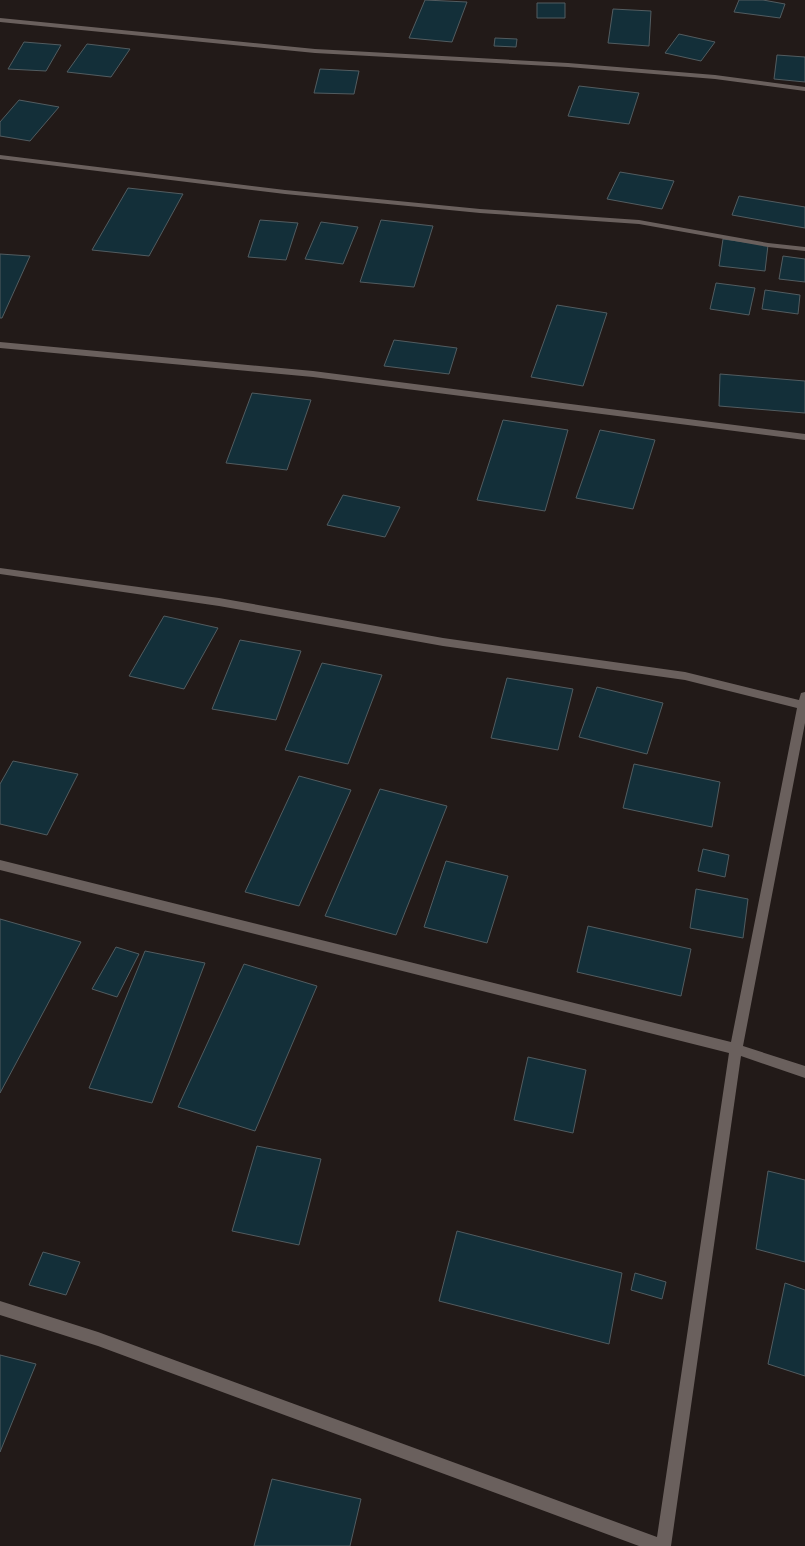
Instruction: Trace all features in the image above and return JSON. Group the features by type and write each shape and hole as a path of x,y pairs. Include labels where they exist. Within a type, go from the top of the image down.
{"street":[{"path":"0,20 315,51 568,65 715,77 805,89"},
{"path":"0,157 301,193 480,211 639,222 768,245 805,249"},
{"path":"0,345 313,374 805,437"},
{"path":"0,571 219,602 329,623 443,642 685,676 804,702 736,1049 663,1546"},
{"path":"0,865 736,1049 805,1072"},
{"path":"0,1308 113,1344 660,1546"}],"building":[{"path":"425,0 467,2 452,42 409,38"},
{"path":"739,0 763,0 785,4 780,18 734,12"},
{"path":"537,3 565,3 565,18 537,18"},
{"path":"613,9 651,11 649,46 608,43"},
{"path":"679,34 715,42 701,61 665,53"},
{"path":"495,38 517,39 516,47 494,46"},
{"path":"24,42 61,45 46,71 8,69"},
{"path":"87,44 130,49 111,77 67,72"},
{"path":"777,55 805,57 805,82 774,79"},
{"path":"320,69 359,71 354,94 314,93"},
{"path":"579,86 639,93 629,124 568,116"},
{"path":"19,100 59,107 30,141 0,136 0,122"},
{"path":"620,172 674,181 662,209 607,199"},
{"path":"128,188 183,194 149,256 92,250"},
{"path":"739,196 805,207 805,228 732,215"},
{"path":"260,220 298,223 286,260 248,257"},
{"path":"381,220 433,226 414,287 360,282"},
{"path":"321,222 358,227 343,264 305,259"},
{"path":"723,239 768,245 765,271 719,266"},
{"path":"0,254 30,256 2,318 0,318"},
{"path":"783,256 805,259 805,282 779,279"},
{"path":"716,283 755,288 749,315 710,309"},
{"path":"765,290 800,295 798,314 762,309"},
{"path":"557,305 607,313 583,386 531,377"},
{"path":"394,340 457,348 449,374 384,366"},
{"path":"720,374 805,381 805,413 719,406"},
{"path":"252,393 311,400 287,470 226,463"},
{"path":"503,420 568,430 545,511 477,500"},
{"path":"600,430 655,440 633,509 576,498"},
{"path":"343,495 400,507 385,537 327,525"},
{"path":"164,616 218,628 184,689 129,676"},
{"path":"240,640 301,651 276,720 212,709"},
{"path":"322,663 382,675 348,764 285,750"},
{"path":"507,678 573,689 558,750 491,738"},
{"path":"597,687 663,703 647,754 579,737"},
{"path":"13,761 78,774 47,835 0,824 0,784"},
{"path":"634,764 720,782 712,827 623,808"},
{"path":"299,776 351,790 299,906 245,892"},
{"path":"380,789 447,806 396,935 325,916"},
{"path":"703,849 729,855 725,877 698,871"},
{"path":"446,861 508,876 487,943 424,927"},
{"path":"696,889 748,899 743,938 690,928"},
{"path":"0,919 81,942 0,1093"},
{"path":"588,926 691,949 681,996 577,972"},
{"path":"116,947 139,954 117,997 92,989"},
{"path":"145,951 205,963 152,1103 89,1088"},
{"path":"244,964 317,986 255,1131 178,1107"},
{"path":"528,1057 586,1070 573,1133 514,1120"},
{"path":"257,1146 321,1159 299,1245 232,1231"},
{"path":"768,1171 805,1180 805,1262 756,1249"},
{"path":"457,1231 622,1273 609,1344 439,1301"},
{"path":"43,1252 80,1262 66,1295 29,1285"},
{"path":"635,1273 666,1282 662,1299 631,1290"},
{"path":"785,1283 805,1290 805,1376 768,1364"},
{"path":"0,1355 36,1364 0,1452"},
{"path":"272,1479 361,1499 350,1546 254,1546"}]}
